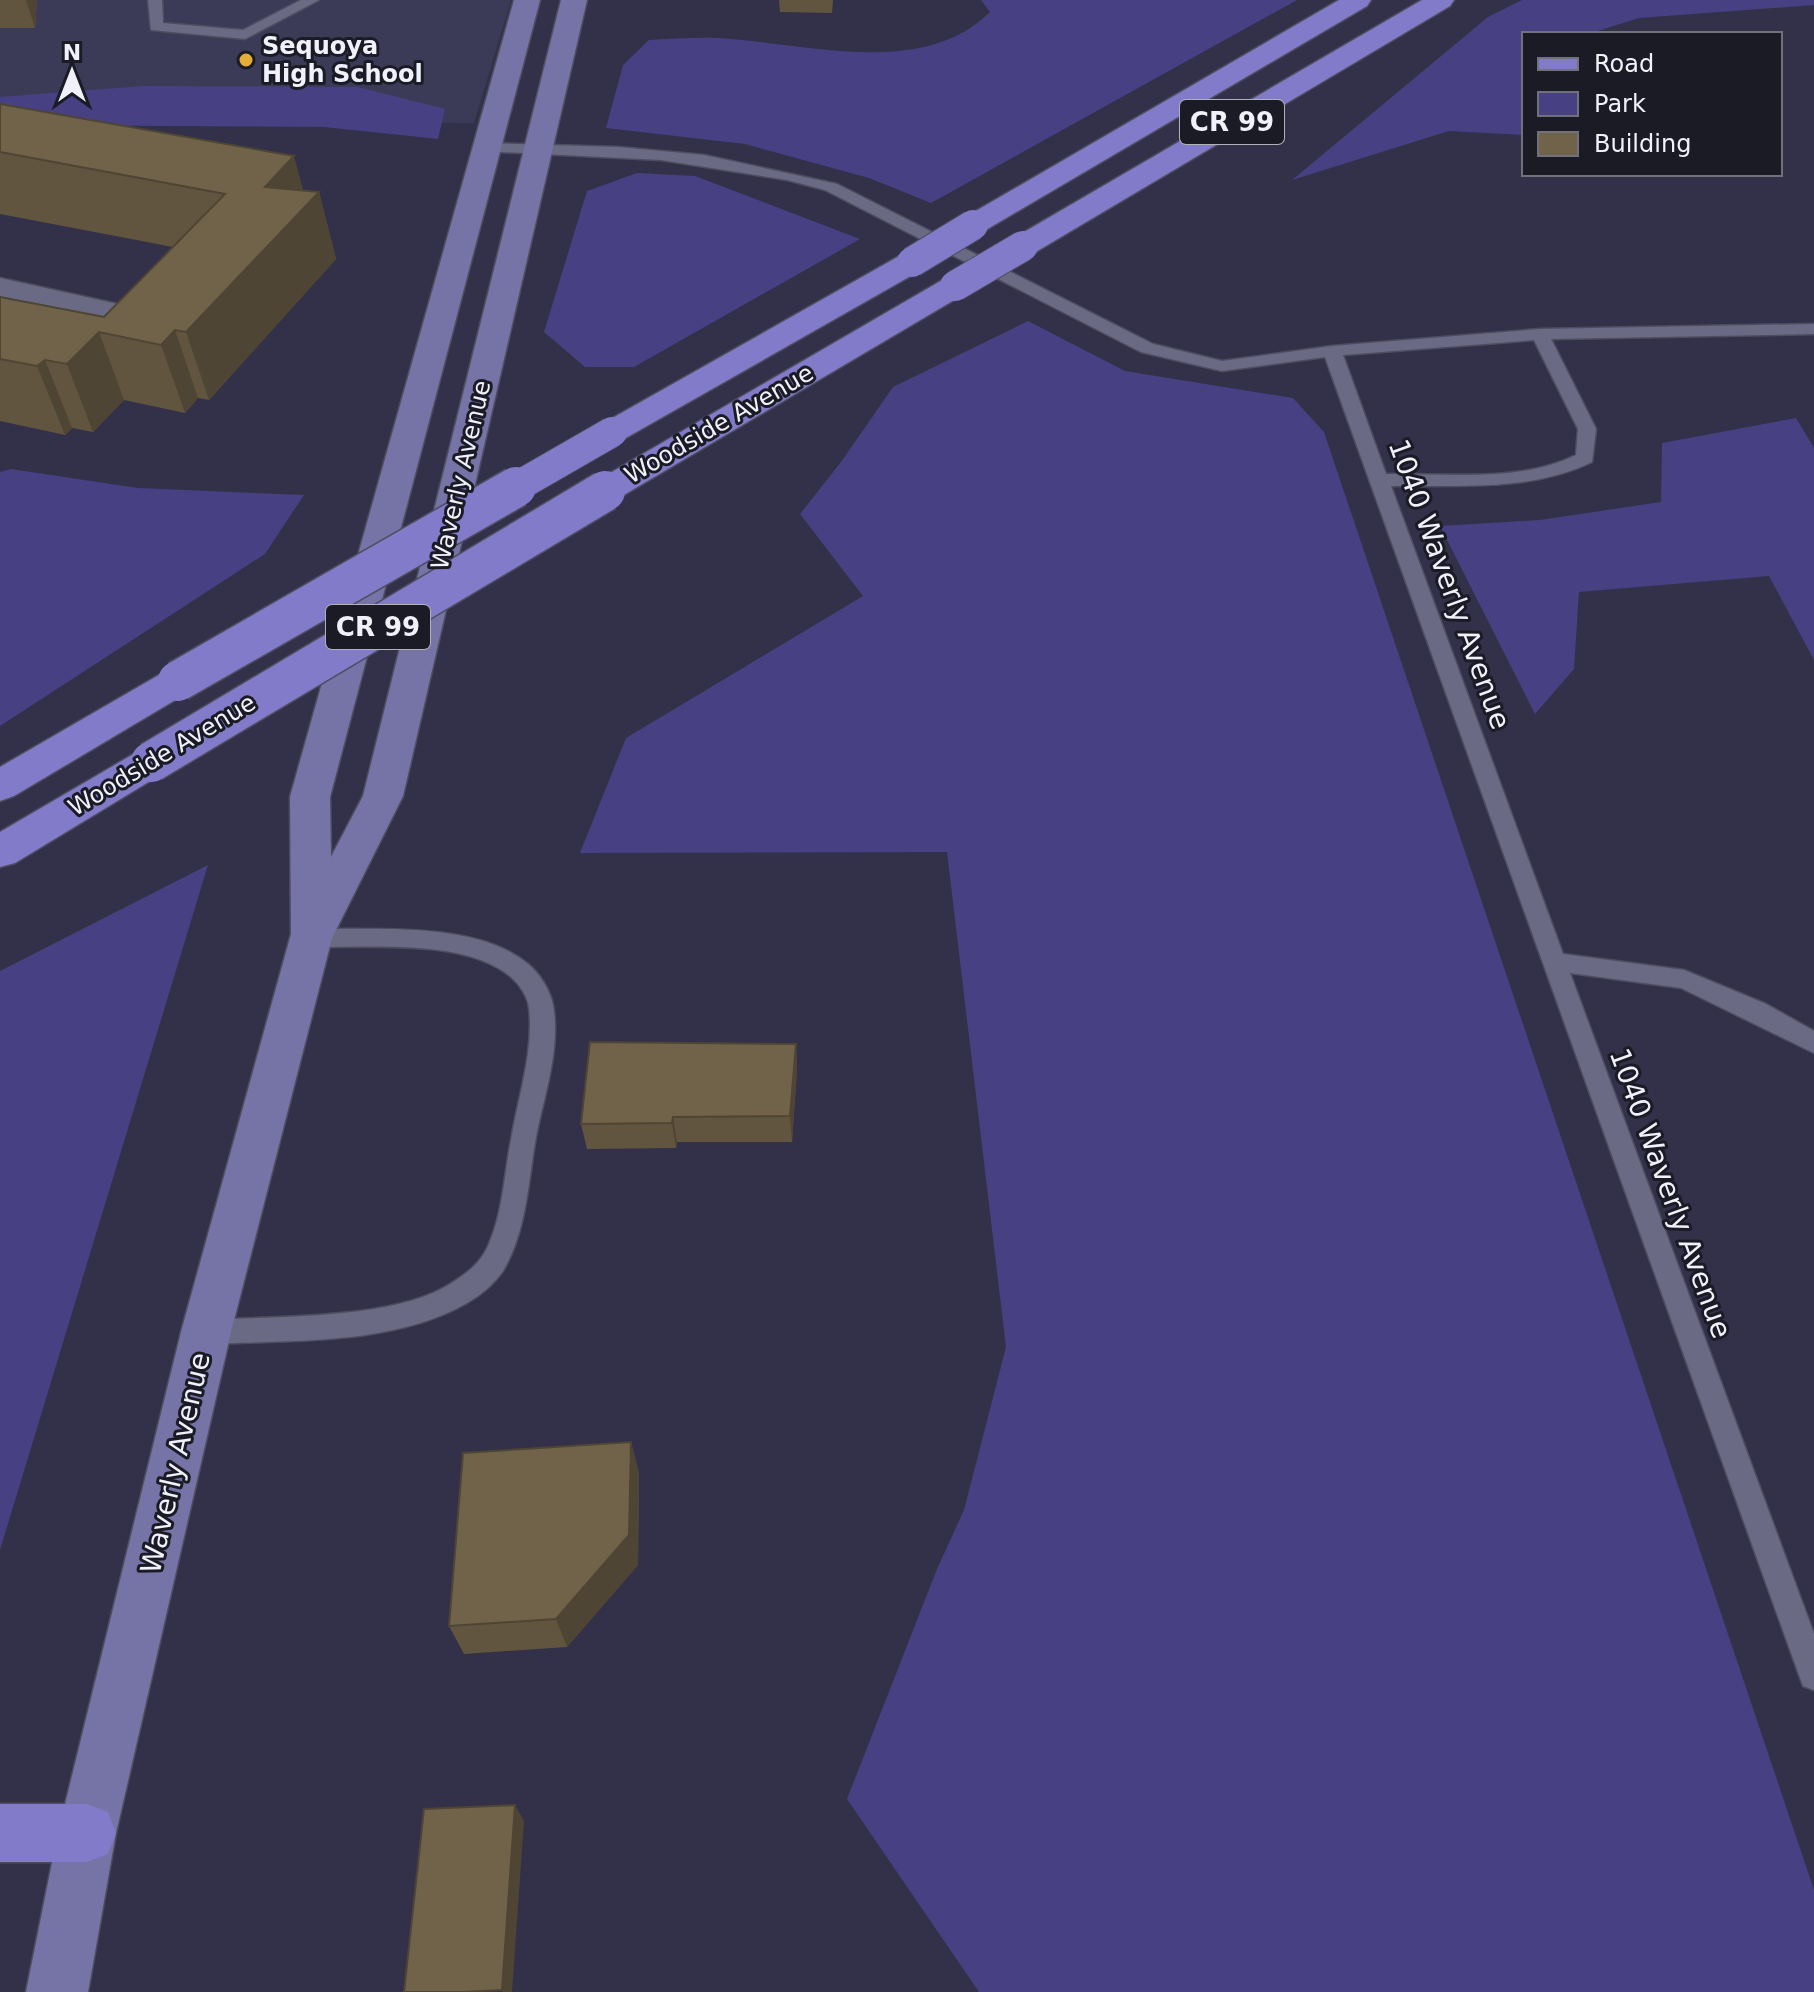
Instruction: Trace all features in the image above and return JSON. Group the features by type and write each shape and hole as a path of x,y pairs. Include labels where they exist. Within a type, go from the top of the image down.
{"main road":[{"name":"Waverly Avenue","path":"311,938 310,797 527,0"},
{"name":"Waverly Avenue","path":"57,1992 87,1833 206,1332 311,938 383,796 574,0"},
{"name":"Woodside Avenue","path":"0,786 912,262 1358,0"},
{"name":"Woodside Avenue","path":"0,852 605,491 1441,0"},
{"path":"0,1833 87,1833"}],"street":[{"path":"0,287 138,318"}],"lane":[{"path":"155,0 156,27 245,35 312,0"},
{"path":"487,148 705,159 791,175 831,187 1147,348 1222,366 1332,351 1540,334 1814,329"},
{"path":"1381,480 1533,475 1568,469 1585,458 1587,429 1540,334"},
{"name":"1040 Waverly Avenue","path":"1332,351 1814,1675"},
{"path":"206,1332 344,1323 422,1312 482,1278 505,1239 542,1037 537,993 514,966 467,944 311,938"},
{"path":"1555,962 1684,979 1757,1011 1814,1043"}],"shaded area":[{"name":"Sequoya High School","path":"0,0 511,0 474,123 0,121"}],"green space":[{"path":"981,0 1297,0 931,203 869,178 745,144 606,128 623,65 649,40 717,38 860,52 896,51 931,45 962,33 990,12"},
{"path":"1522,0 1814,0 1814,5 1639,18 1594,32 1522,32 1522,135 1449,131 1292,180 1488,17"},
{"path":"143,86 358,87 445,109 438,139 324,127 0,125 0,97"},
{"path":"637,173 695,176 860,239 634,367 585,367 544,332 587,191"},
{"path":"1028,321 1125,371 1293,398 1324,432 1814,1890 1814,1992 979,1992 847,1799 937,1569 964,1510 1006,1347 947,852 580,853 626,738 863,596 800,514 893,387"},
{"path":"1796,418 1814,448 1814,660 1769,576 1579,592 1574,669 1535,714 1440,526 1540,520 1661,502 1662,443"},
{"path":"11,469 138,488 304,495 265,554 0,726 0,472"},
{"path":"208,865 0,1550 0,971"}],"building":[{"path":"0,104 294,156 265,187 319,192 186,332 175,330 161,345 99,332 67,364 45,360 37,366 0,359 0,297 104,317 225,194 0,152"},
{"path":"590,1042 796,1044 790,1116 673,1117 672,1123 581,1124"},
{"path":"631,1442 629,1535 556,1619 449,1626 463,1453"},
{"path":"515,1805 502,1990 404,1992 424,1809"}],"place":[{"name":"Sequoya High School","path":"246,60"}]}
